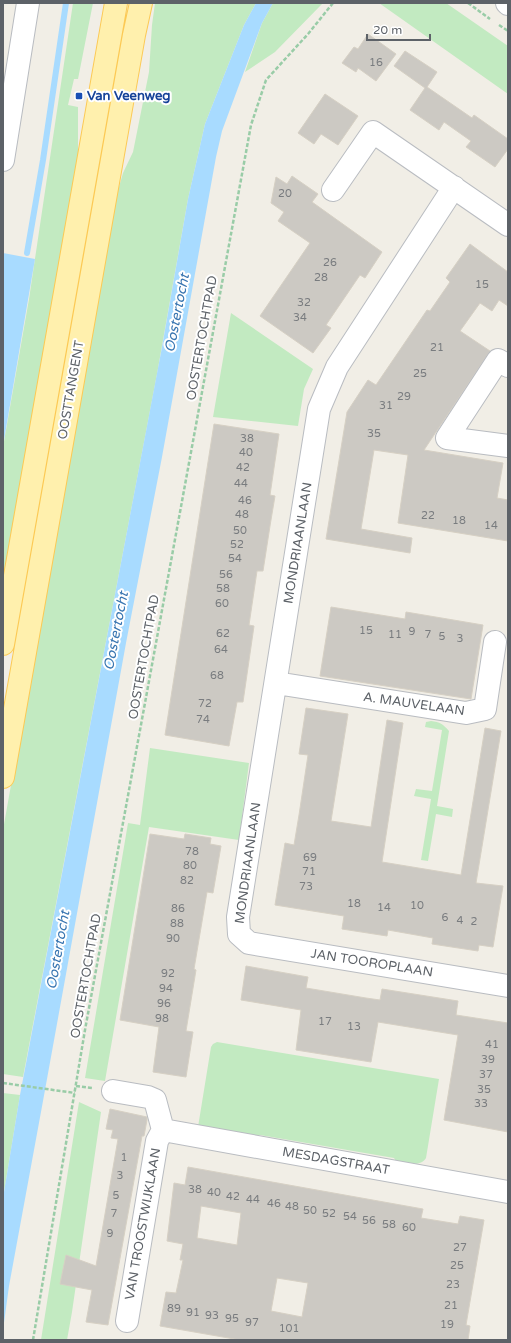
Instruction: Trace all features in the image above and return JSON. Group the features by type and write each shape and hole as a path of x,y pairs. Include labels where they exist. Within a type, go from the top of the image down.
{"main road":[{"name":"OOSTTANGENT","path":"3,644 116,3"},
{"name":"OOSTTANGENT","path":"3,777 131,51 141,3"}],"street":[{"path":"3,160 28,3"},
{"path":"333,190 373,132 508,225"},
{"name":"MONDRIAANLAAN","path":"239,934 238,917 319,409 337,367 454,188"},
{"path":"508,366 498,360 447,438 508,446"},
{"name":"A. MAUVELAAN","path":"276,683 466,713 485,709 495,642"},
{"name":"JAN TOOROPLAAN","path":"239,934 249,943 508,986"},
{"name":"VAN TROOSTWIJKLAAN","path":"113,1091 148,1097 155,1100 163,1130 157,1141 127,1321"},
{"name":"MESDAGSTRAAT","path":"163,1130 508,1192"}],"path":[{"name":"OOSTERTOCHTPAD","path":"33,1340 87,1023 251,125 266,80 308,34 333,3"},
{"path":"468,3 491,19"},
{"path":"496,23 508,31"},
{"path":"3,1083 75,1093"}],"green space":[{"path":"73,3 93,3 78,79 74,79 68,105 78,107 78,161 3,597 3,447 29,299"},
{"path":"155,3 256,3 244,25 205,124 188,199 157,374 23,1077 3,1074 3,830 115,201 123,173 133,152 149,72"},
{"path":"273,3 323,3 275,52 245,72 262,23"},
{"path":"379,3 446,3 508,46 508,94"},
{"path":"231,313 313,369 304,389 298,426 213,417"},
{"path":"431,721 441,724 449,731 437,806 453,809 452,817 436,814 428,861 421,860 431,799 414,796 416,789 432,791 442,730 425,727 426,722"},
{"path":"150,748 249,763 239,840 149,827 105,1081 85,1078 128,823 140,825"},
{"path":"217,1042 439,1079 426,1158 417,1164 408,1163 396,1161 394,1158 260,1135 258,1136 198,1127 211,1047"},
{"path":"3,1093 20,1095 3,1198"},
{"path":"79,1102 101,1112 72,1312 67,1340 41,1340"}],"water":[{"name":"Oostertocht","path":"256,3 273,3 262,23 222,131 216,157 9,1286 3,1330 3,1198 20,1095 162,347 188,199 205,124 244,25"},
{"path":"3,253 35,259 3,446"}],"building":[{"path":"368,34 396,54 376,81 358,68 356,72 342,63 354,47 358,49"},
{"path":"405,51 437,72 427,87 472,118 474,115 508,139 508,149 495,167 466,147 471,141 444,122 439,130 410,110 425,88 394,66"},
{"path":"325,94 358,116 338,145 321,134 314,144 298,133"},
{"path":"292,176 318,194 312,202 382,252 365,278 360,275 326,325 331,328 313,353 260,316 310,243 278,221 284,212 271,203 276,177 287,184"},
{"path":"470,244 508,272 508,306 499,300 492,311 480,303 460,331 490,351 424,450 503,463 497,498 508,500 508,541 398,523 408,455 374,450 361,529 412,538 410,553 326,539 347,412 368,380 376,385 427,310 430,311 450,282 446,278"},
{"path":"214,424 279,434 270,495 275,496 263,571 257,571 249,625 254,626 243,702 237,702 229,746 165,735"},
{"path":"331,607 405,619 406,612 483,625 471,699 320,676"},
{"path":"306,708 348,714 331,821 371,827 387,720 403,723 382,862 461,875 485,728 501,731 476,883 503,886 493,947 479,945 478,951 432,944 433,938 388,930 387,936 342,929 344,916 275,905 285,843 294,845 299,815 308,755 299,754"},
{"path":"150,834 184,839 185,834 211,838 210,844 221,846 213,893 207,892 194,969 196,970 186,1031 193,1032 186,1077 153,1072 159,1027 120,1020"},
{"path":"246,966 308,977 306,988 366,998 380,1000 382,989 458,1001 456,1015 508,1023 508,1132 444,1120 458,1035 378,1022 371,1062 296,1050 301,1010 241,1000"},
{"path":"110,1109 147,1117 147,1120 144,1136 142,1136 108,1325 86,1322 92,1290 60,1284 66,1255 96,1266 118,1139 111,1138 113,1130 106,1129"},
{"path":"188,1167 423,1209 421,1218 458,1224 460,1216 484,1220 466,1325 470,1326 468,1340 240,1340 160,1326 166,1292 176,1293 183,1260 180,1260 183,1244 167,1241 174,1183 185,1185","holes":["201,1206 241,1213 237,1245 197,1238","277,1278 308,1283 302,1317 271,1311"]}],"waterway":[{"path":"27,253 43,160 66,3"}],"place":[{"name":"Van Veenweg","path":"79,96"}]}
